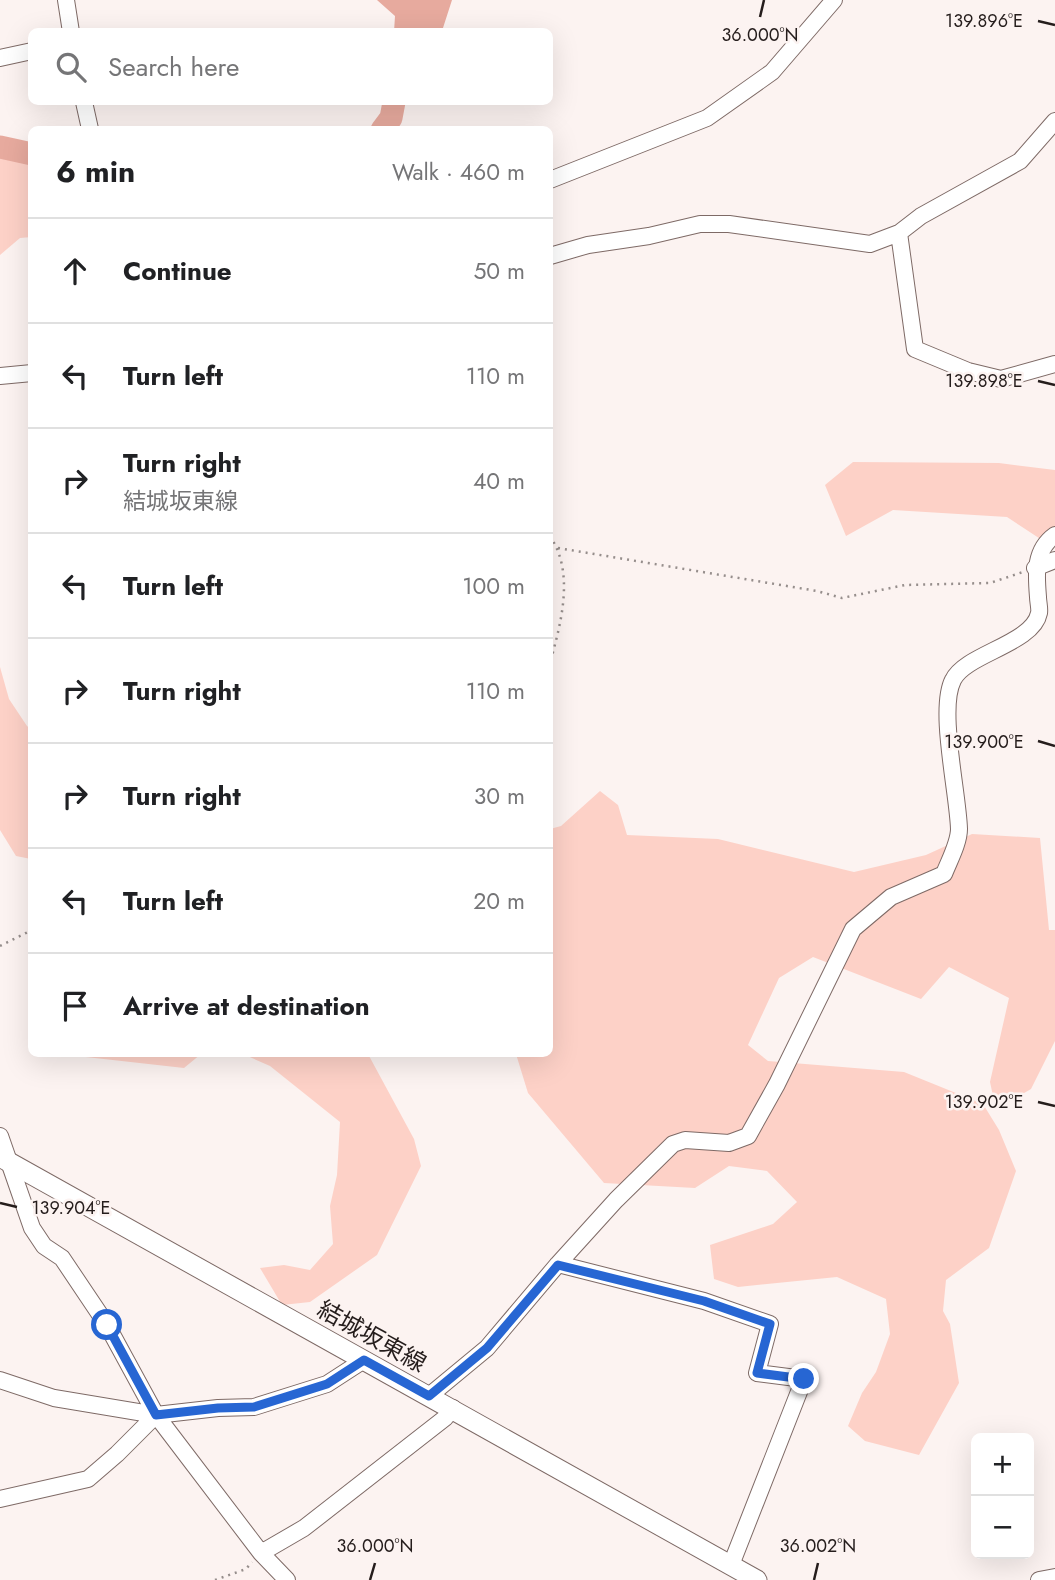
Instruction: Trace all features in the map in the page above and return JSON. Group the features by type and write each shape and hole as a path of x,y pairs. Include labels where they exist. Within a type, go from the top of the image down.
{"main road":[{"name":"結城坂東線","path":"5,1160 757,1580"}],"street":[{"path":"66,0 70,28"},
{"path":"553,179 707,118 772,72 834,0"},
{"path":"0,58 28,52"},
{"path":"86,105 89,126"},
{"path":"553,255 588,244 649,236 700,224 729,224 870,244 898,233 932,210 1020,161 1055,121"},
{"path":"898,233 915,349 968,371 1001,379 1055,364"},
{"path":"0,376 28,373"},
{"path":"429,1396 487,1348 616,1200 673,1144 685,1139 729,1143 748,1136 778,1084 853,929 891,897 944,874 959,832 948,694 954,677 976,660 1027,633 1039,614 1035,568 1045,542 1055,534"},
{"path":"1035,568 1055,560"},
{"path":"0,1136 5,1160 32,1228 44,1246 62,1258 107,1325 156,1415 261,1552 287,1580"},
{"path":"558,1265 704,1301 770,1324 757,1373 804,1379 731,1565"},
{"path":"0,1380 54,1398 156,1415 254,1407 327,1384 364,1360"},
{"path":"261,1552 304,1528 444,1418 453,1408"},
{"path":"0,1499 88,1479 156,1415"},
{"path":"1039,1580 1055,1577"}],"path":[{"path":"553,540 558,548 565,591 553,652"},
{"path":"558,548 817,591 842,598 905,585 990,583 1035,568"},
{"path":"0,946 28,932"},
{"path":"215,1580 246,1569 261,1552"}],"shaded area":[{"path":"377,0 452,0 443,28 394,28 395,16"},
{"path":"0,155 28,158 28,237 20,238 0,255"},
{"path":"853,462 999,463 1055,470 1055,535 1045,542 1007,517 893,510 846,536 825,485"},
{"path":"0,667 9,699 28,727 28,858 16,856 0,830"},
{"path":"600,791 618,805 627,835 718,839 854,872 926,855 972,834 1040,838 1049,930 1055,930 1055,1041 1031,1089 1005,1104 993,1096 990,1082 1009,998 949,967 921,999 813,957 779,978 748,1045 768,1061 904,1072 983,1104 999,1130 1016,1171 989,1248 946,1280 943,1311 950,1324 959,1383 919,1455 865,1441 848,1426 862,1393 876,1372 890,1334 886,1299 837,1277 738,1287 714,1279 710,1245 773,1224 797,1202 767,1171 729,1166 695,1188 604,1183 528,1093 517,1057 553,1057 553,828 561,826"},
{"path":"86,1057 197,1057 184,1068"},
{"path":"250,1057 370,1057 414,1139 421,1166 377,1255 310,1302 282,1305 260,1268 284,1265 310,1270 333,1244 330,1206 337,1175 340,1122 270,1066"}],"waterway":[{"path":"385,126 391,118 393,105"},
{"path":"0,147 28,153"}],"route":[{"path":"107,1325 156,1415 254,1407 327,1384 364,1360 429,1396 487,1348 558,1265 704,1301 770,1324 757,1373 804,1379"}]}
